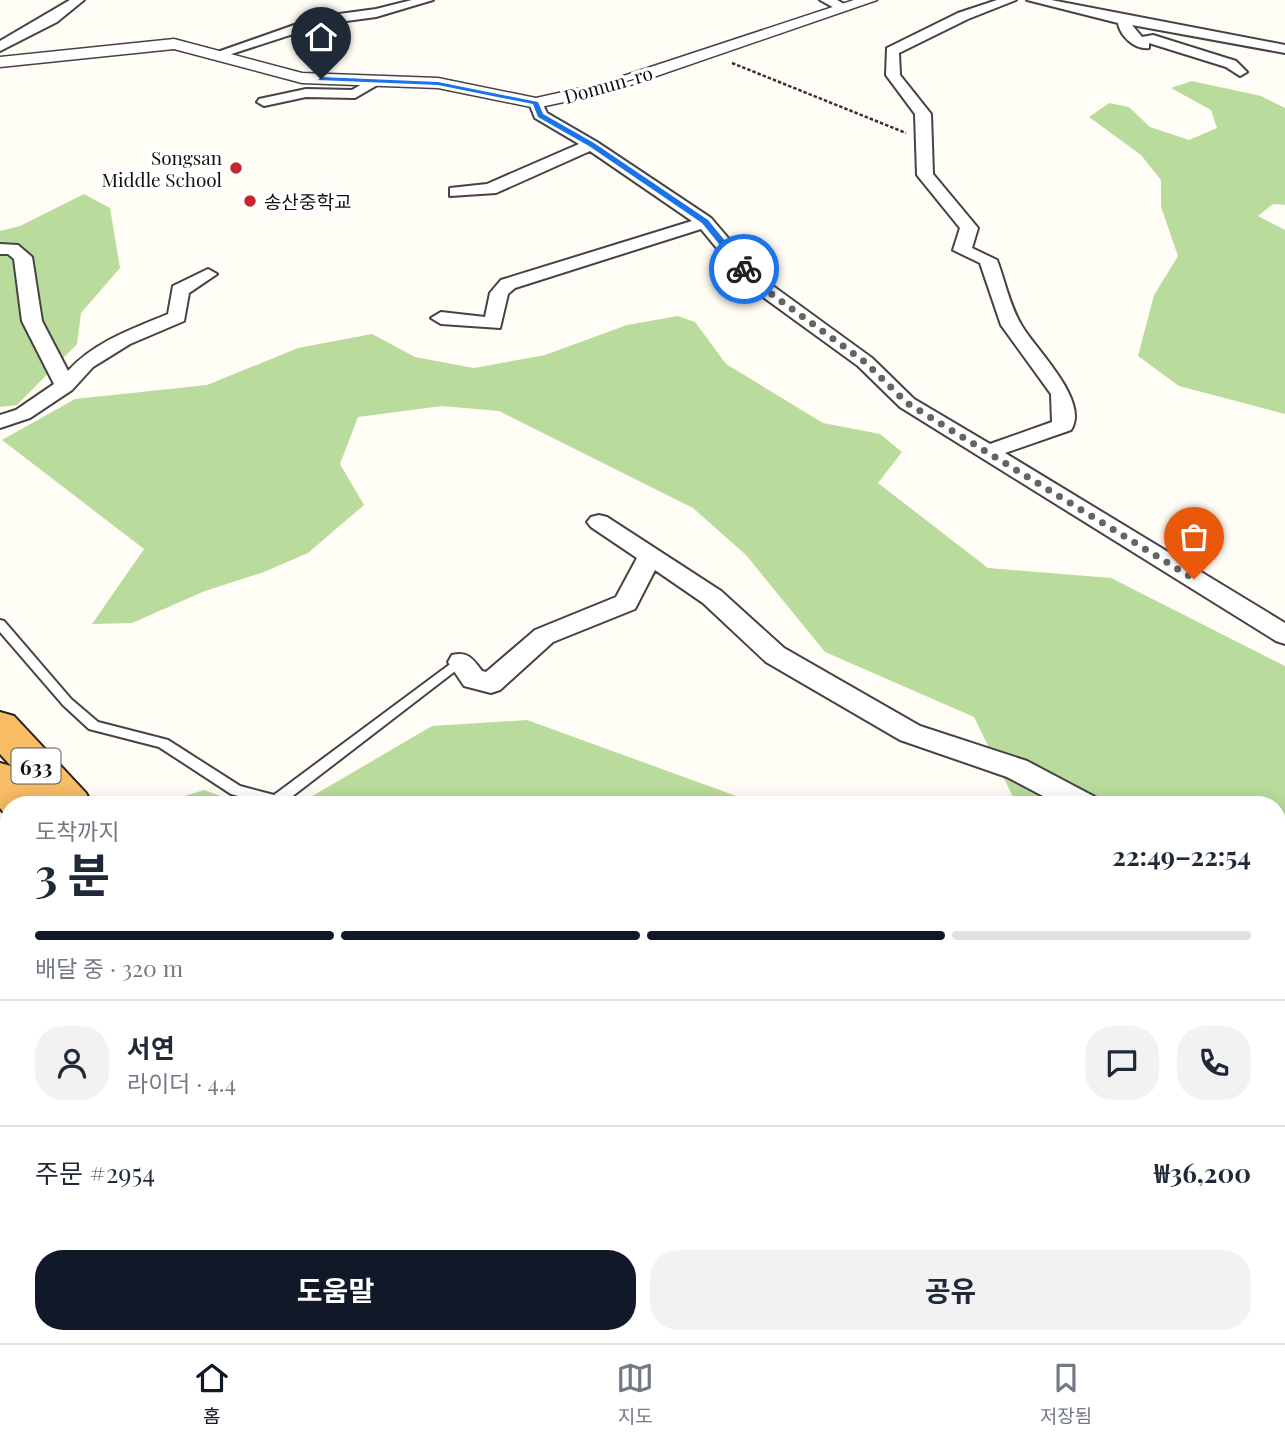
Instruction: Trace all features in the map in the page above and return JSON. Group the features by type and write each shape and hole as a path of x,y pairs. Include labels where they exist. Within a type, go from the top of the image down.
{"highway":[{"name":"633","path":"0,727 63,796"},
{"name":"633","path":"0,779 14,796"}],"street":[{"path":"0,47 43,21 68,11 78,0"},
{"path":"216,55 322,20 376,13 428,0"},
{"path":"826,0 845,8"},
{"name":"Domun-ro","path":"0,62 174,44 239,64 302,78 438,83 536,103 604,88 869,0"},
{"path":"988,452 1063,425 1061,394 1012,325 988,260 962,250 969,228 925,175 923,114 893,75 892,51 963,16 1010,0"},
{"path":"1033,0 1125,26 1231,64 1240,72"},
{"path":"1125,26 1144,45"},
{"path":"1125,26 1285,49"},
{"path":"264,102 306,93 355,94 373,81"},
{"path":"536,103 540,115 591,145 705,222 755,282 865,362 907,403 1285,635"},
{"path":"456,192 490,189 591,145"},
{"path":"441,317 494,324 499,293 508,284 705,222"},
{"path":"0,250 12,250 23,257 32,321 65,386"},
{"path":"0,422 23,414 65,386 86,363 123,340 177,317 180,290 208,274"},
{"path":"599,522 712,597 775,655 910,733 1017,769 1068,796"},
{"path":"461,662 473,679 491,682 544,636 626,603 650,555"}],"lane":[{"path":"0,624 67,702 94,726 163,743 236,790 258,796"},
{"path":"283,796 461,662"}],"path":[{"path":"709,53 892,129 924,138"}],"green space":[{"path":"1192,81 1261,96 1285,108 1285,205 1273,204 1258,216 1285,230 1285,414 1179,386 1138,356 1154,295 1178,256 1161,207 1161,180 1141,155 1089,117 1109,103 1129,107 1150,127 1189,140 1217,128 1211,110 1171,88"},
{"path":"84,194 110,208 120,268 81,313 77,344 17,405 0,407 0,231 20,226"},
{"path":"678,316 695,322 726,364 823,423 880,434 902,452 878,483 988,568 1111,578 1285,666 1285,796 1013,796 974,717 825,652 746,555 693,508 499,411 442,406 358,417 340,464 364,505 308,553 264,572 205,591 132,623 92,624 144,549 2,440 75,399 207,385 298,348 372,334 415,357 474,368 545,355 627,325"},
{"path":"527,720 736,796 312,796 432,726"},
{"path":"204,790 220,796 185,796"}],"way so far":[{"path":"744,269 755,282 865,362 907,403 1194,579"}],"place":[{"name":"Songsan Middle School","path":"236,168"},
{"name":"송산중학교","path":"250,201"}],"route":[{"path":"321,79 438,83 536,103 540,115 591,145 705,222 744,269"}]}
